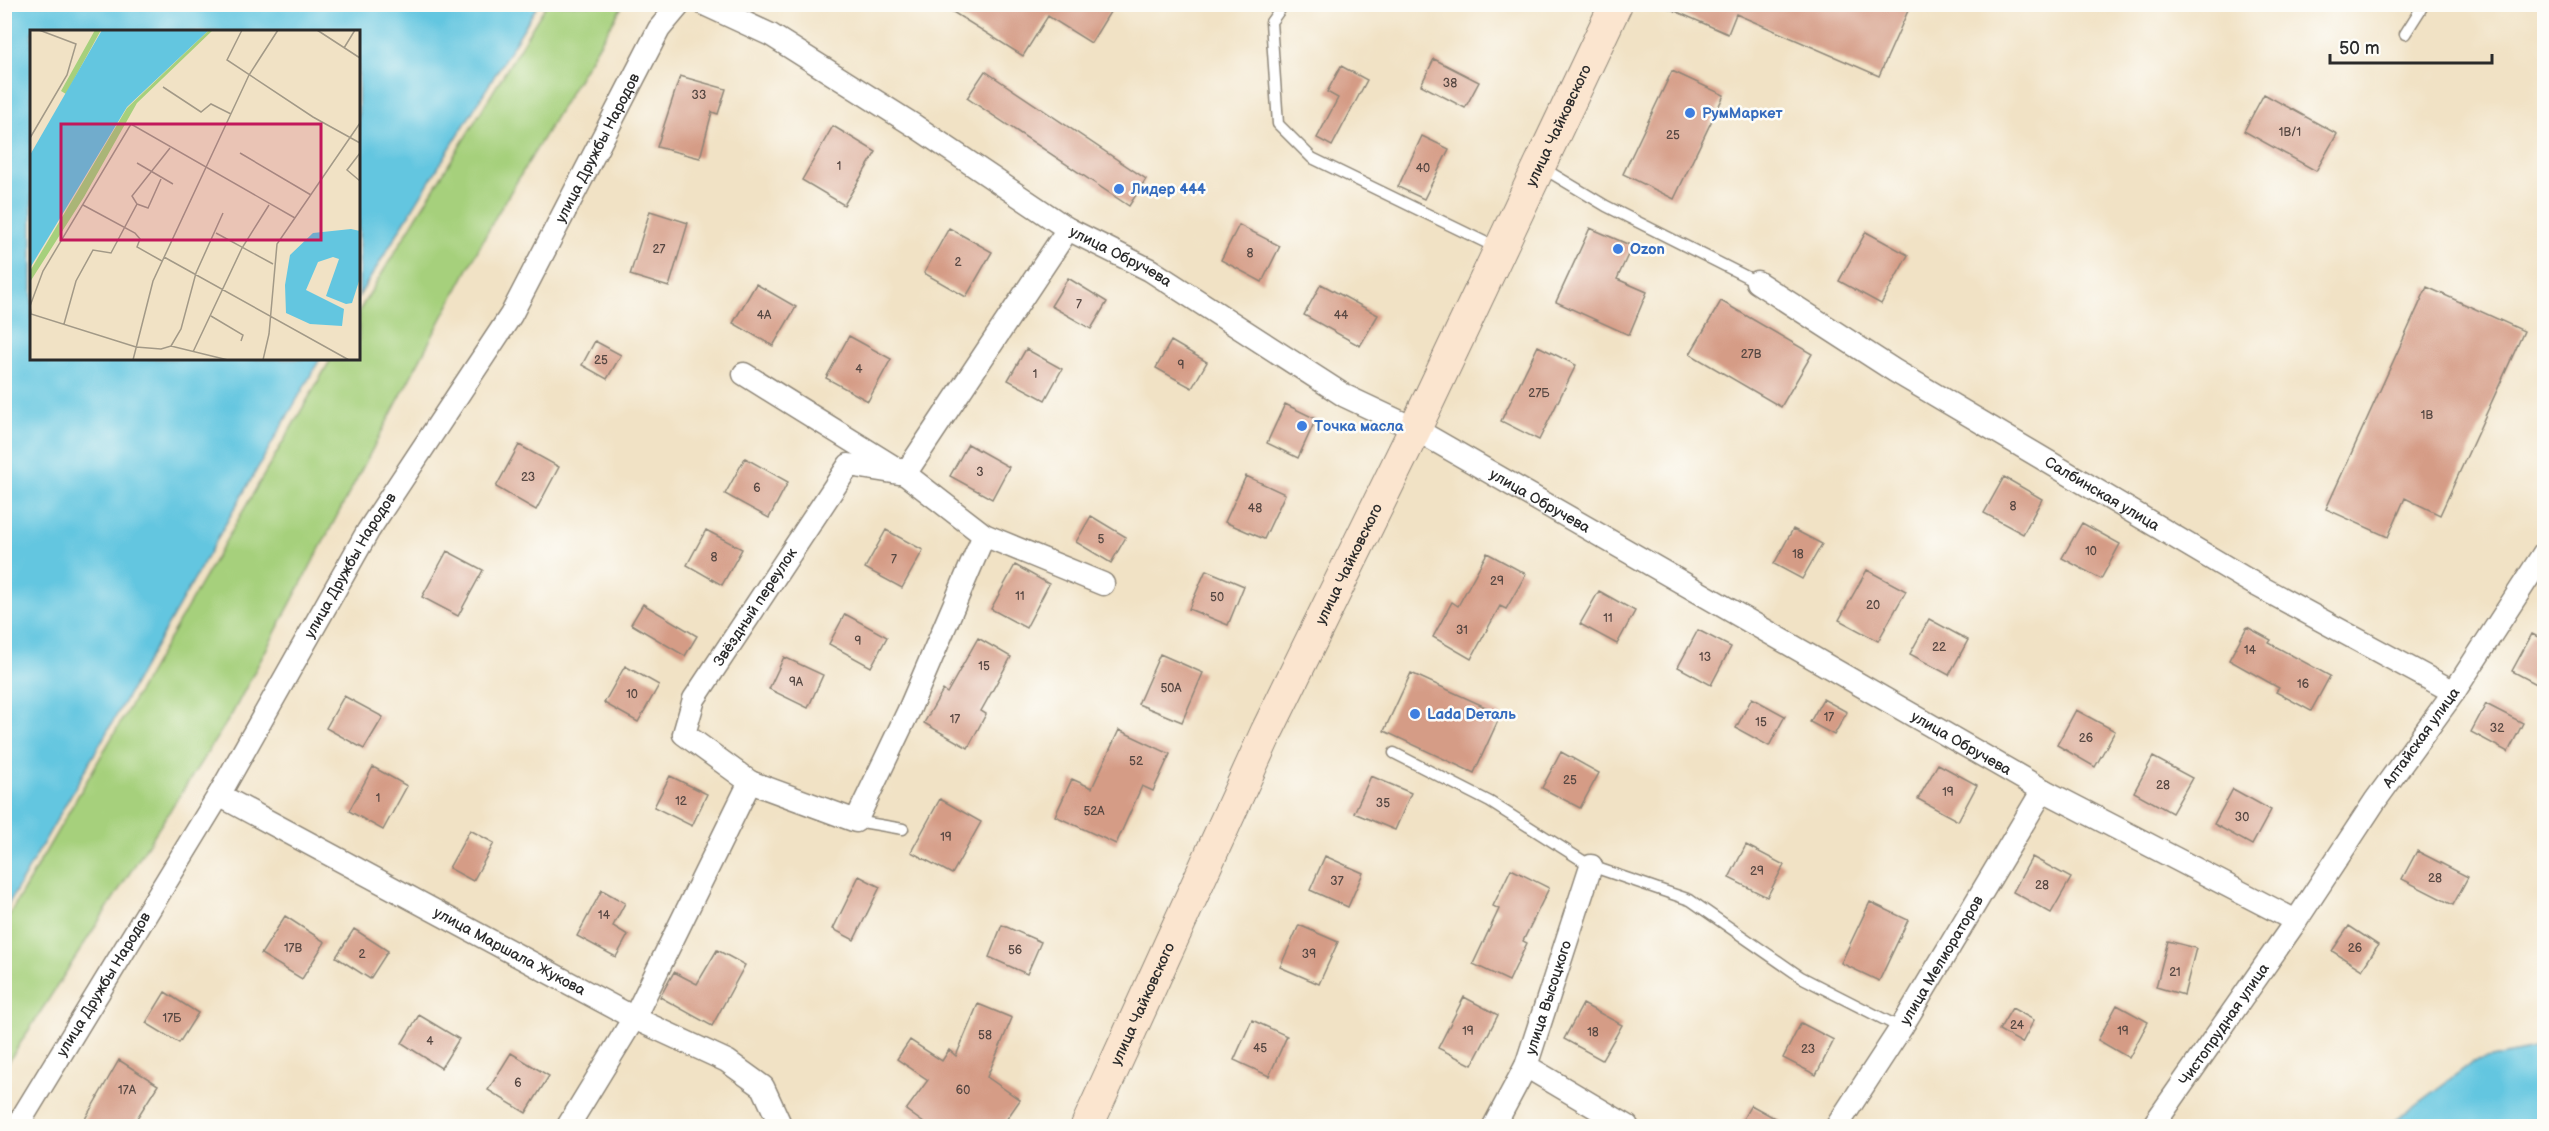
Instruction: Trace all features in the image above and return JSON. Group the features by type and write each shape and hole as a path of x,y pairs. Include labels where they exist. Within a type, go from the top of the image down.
{"main road":[{"name":"улица Чайковского","path":"1087,1126 1267,731 1415,429 1616,4"}],"street":[{"name":"улица Дружбы Народов","path":"17,1126 219,795 368,531 511,315 659,29 680,4"},
{"name":"улица Обручева","path":"705,4 771,35 915,126 1068,229 1150,270 1345,396 1415,429 2043,790 2296,921"},
{"path":"905,474 1068,229"},
{"name":"Салбинская улица","path":"1757,282 1896,371 2251,582 2454,692"},
{"name":"Звёздный переулок","path":"744,375 905,474 984,536 1103,584"},
{"name":"Звёздный переулок","path":"856,821 750,782 684,734 694,699 849,465 905,474"},
{"path":"856,821 909,710 984,536"},
{"name":"Алтайская улица","path":"2296,921 2375,801 2454,692 2544,552"},
{"path":"568,1126 634,1018 750,782"},
{"name":"улица Мелиораторов","path":"1837,1126 1901,1028 2043,790"},
{"name":"улица Маршала Жукова","path":"219,795 634,1018 727,1061 763,1088 779,1122 778,1126"},
{"name":"улица Высоцкого","path":"1494,1126 1526,1066 1591,866"},
{"name":"Чистопрудная улица","path":"2153,1126 2296,921"},
{"path":"1526,1066 1627,1126"}],"lane":[{"path":"1284,4 1271,22 1278,124 1312,158 1500,250"},
{"path":"2406,34 2424,4"},
{"path":"1540,167 1606,206 1757,282"},
{"path":"1394,753 1490,802 1591,866 1690,900 1801,976 1901,1028"},
{"path":"856,821 903,829"}],"green space":[{"path":"546,5 623,5 496,216 232,714 5,1067 5,922 330,360 360,360 360,309"}],"water":[{"path":"5,4 538,5 360,294 360,30 30,30 30,360 319,360 5,910"},
{"path":"2544,1047 2544,1126 2387,1126 2473,1062"}],"building":[{"path":"940,4 1115,4 1091,43 1048,16 1023,56"},
{"path":"1659,4 1911,4 1879,76 1736,14 1728,34"},
{"path":"1434,59 1479,82 1465,108 1421,85"},
{"path":"1341,66 1367,80 1332,146 1317,138 1338,98 1327,92"},
{"path":"985,71 1146,179 1129,206 967,98"},
{"path":"1672,71 1724,95 1674,199 1623,174"},
{"path":"680,76 726,89 718,114 712,112 700,158 657,147"},
{"path":"2264,94 2337,134 2316,171 2244,131"},
{"path":"833,126 876,152 844,205 802,180"},
{"path":"1422,136 1449,149 1424,199 1398,187"},
{"path":"650,211 688,223 669,287 630,275"},
{"path":"1239,225 1280,246 1262,282 1221,260"},
{"path":"949,228 992,252 966,297 924,273"},
{"path":"1590,228 1632,246 1617,279 1647,292 1629,335 1556,302"},
{"path":"1866,232 1908,255 1881,304 1839,281"},
{"path":"1068,278 1107,302 1091,329 1051,306"},
{"path":"756,284 796,307 773,346 733,323"},
{"path":"1321,284 1378,315 1360,346 1304,315"},
{"path":"2427,287 2524,331 2440,515 2405,498 2388,537 2326,509"},
{"path":"1721,301 1812,354 1781,407 1690,354"},
{"path":"849,336 891,359 868,401 826,378"},
{"path":"595,341 621,355 607,379 582,365"},
{"path":"1171,341 1207,362 1192,388 1156,368"},
{"path":"1538,346 1576,365 1539,440 1501,421"},
{"path":"1026,349 1062,369 1045,400 1008,380"},
{"path":"1285,404 1316,419 1298,458 1267,443"},
{"path":"968,444 1009,467 992,499 950,476"},
{"path":"519,445 559,467 536,510 496,487"},
{"path":"745,458 788,482 769,518 725,494"},
{"path":"1246,476 1285,494 1264,539 1225,522"},
{"path":"2004,477 2042,499 2023,534 1984,513"},
{"path":"1091,516 1126,537 1111,563 1076,542"},
{"path":"2082,523 2120,544 2101,579 2062,558"},
{"path":"1793,529 1822,544 1802,579 1774,564"},
{"path":"706,530 742,549 722,585 687,565"},
{"path":"886,530 923,550 902,588 865,568"},
{"path":"447,551 483,570 458,616 422,597"},
{"path":"1487,553 1526,574 1506,609 1500,606 1471,659 1433,637 1452,602 1458,606"},
{"path":"1015,565 1049,584 1026,628 991,609"},
{"path":"1206,570 1244,586 1228,625 1189,609"},
{"path":"1867,570 1906,591 1878,641 1839,620"},
{"path":"1599,591 1635,611 1617,644 1580,624"},
{"path":"643,604 697,636 685,656 631,624"},
{"path":"845,614 887,637 871,667 829,644"},
{"path":"1929,619 1968,640 1949,675 1910,654"},
{"path":"2247,627 2271,640 2269,643 2330,676 2311,711 2276,692 2279,688 2229,660"},
{"path":"1698,630 1731,647 1711,685 1678,667"},
{"path":"2532,634 2544,640 2544,688 2512,671"},
{"path":"978,638 1011,657 981,711 986,714 968,748 924,723 943,690 947,693"},
{"path":"1160,654 1203,673 1182,722 1138,704"},
{"path":"784,657 823,675 808,708 769,689"},
{"path":"625,666 659,685 638,722 604,703"},
{"path":"1411,673 1501,714 1474,773 1384,731"},
{"path":"344,696 383,717 364,749 326,728"},
{"path":"1752,698 1785,716 1769,746 1736,728"},
{"path":"1823,699 1847,712 1834,735 1810,722"},
{"path":"2486,704 2523,723 2508,752 2471,732"},
{"path":"2076,710 2115,731 2095,767 2057,745"},
{"path":"1119,730 1170,754 1153,791 1142,786 1116,844 1055,816 1072,779 1092,788"},
{"path":"1561,752 1599,773 1580,808 1542,788"},
{"path":"2153,757 2192,778 2172,813 2134,792"},
{"path":"1938,764 1977,785 1958,821 1918,799"},
{"path":"373,767 407,786 383,830 349,811"},
{"path":"670,776 707,794 692,826 654,807"},
{"path":"1371,776 1411,793 1395,830 1354,813"},
{"path":"2233,789 2271,810 2252,845 2214,824"},
{"path":"940,799 981,822 952,874 911,852"},
{"path":"470,830 494,843 473,881 449,868"},
{"path":"1746,845 1784,865 1767,897 1729,878"},
{"path":"2417,851 2468,877 2453,905 2402,879"},
{"path":"1325,856 1363,873 1348,907 1310,890"},
{"path":"2032,857 2071,878 2051,913 2013,892"},
{"path":"1511,869 1549,888 1523,941 1527,943 1509,981 1473,964 1499,909 1493,906"},
{"path":"859,876 880,887 854,940 833,929"},
{"path":"602,890 625,903 613,926 628,935 616,957 577,936"},
{"path":"1870,902 1908,920 1879,981 1841,963"},
{"path":"285,916 325,942 302,979 261,954"},
{"path":"1002,925 1041,942 1027,974 989,957"},
{"path":"1299,925 1338,942 1319,984 1280,967"},
{"path":"2349,926 2378,945 2362,970 2332,951"},
{"path":"354,929 388,951 370,979 336,957"},
{"path":"2168,941 2196,948 2184,995 2156,987"},
{"path":"717,950 745,965 712,1026 660,997 674,972 697,984"},
{"path":"165,992 198,1013 179,1043 146,1023"},
{"path":"1464,997 1498,1015 1472,1065 1438,1048"},
{"path":"978,1004 1012,1018 987,1077 1020,1100 1002,1126 928,1126 906,1110 928,1080 897,1059 910,1040 942,1061 949,1050 956,1056"},
{"path":"1583,1004 1622,1025 1602,1060 1564,1039"},
{"path":"2117,1005 2148,1022 2129,1058 2098,1040"},
{"path":"2012,1008 2034,1020 2022,1043 1999,1030"},
{"path":"419,1015 459,1039 441,1068 402,1043"},
{"path":"1252,1020 1287,1036 1269,1076 1234,1060"},
{"path":"1801,1023 1834,1040 1816,1075 1783,1058"},
{"path":"511,1053 549,1076 526,1113 488,1090"},
{"path":"119,1060 158,1085 132,1126 81,1126"},
{"path":"1751,1105 1789,1126 1739,1126"}],"place":[{"name":"РумМаркет","path":"1690,113"},
{"name":"Лидер 444","path":"1119,189"},
{"name":"Ozon","path":"1618,249"},
{"name":"Точка масла","path":"1302,426"},
{"name":"Lada Dеталь","path":"1415,714"}]}
